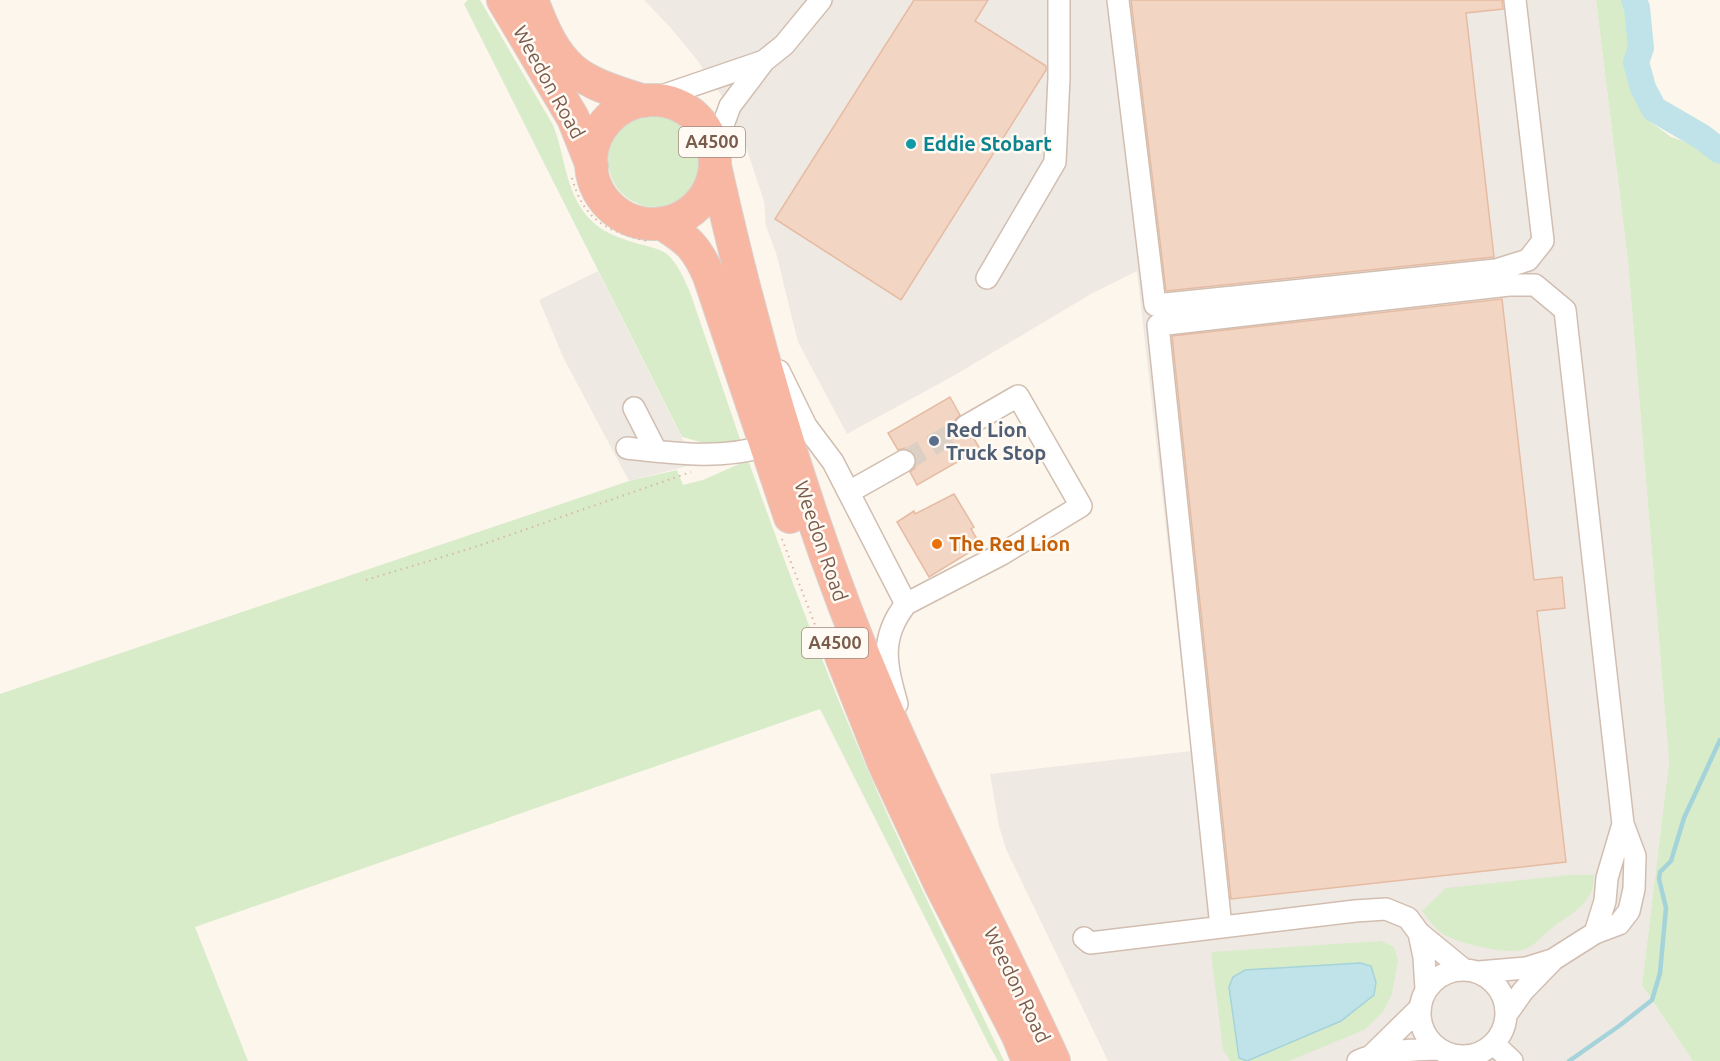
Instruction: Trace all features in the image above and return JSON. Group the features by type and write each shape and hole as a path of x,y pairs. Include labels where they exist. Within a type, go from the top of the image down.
{"highway":[{"name":"Weedon Road","path":"503,0 573,118 581,169"},
{"name":"Weedon Road","path":"532,0 551,41 564,61 575,71 612,90 647,101"},
{"path":"581,169 604,125 620,110 647,101"},
{"name":"A4500","path":"581,169 611,207 631,220 646,223 655,233 699,204 711,185 714,158 703,125 691,113 669,102 647,101"},
{"name":"Weedon Road","path":"714,158 740,274 769,382 822,548 882,701 921,787 1054,1061"},
{"name":"Weedon Road","path":"655,233 682,237 700,256 832,635 884,764 941,886 1018,1036 1028,1061"}],"street":[{"path":"714,158 730,106 764,61 784,45 820,0"},
{"path":"987,279 1055,162 1059,78 1059,0"},
{"path":"1118,0 1155,305 1496,270 1528,260 1543,241 1515,0"},
{"path":"647,101 764,61"},
{"path":"740,274 786,386 806,426 833,462 906,604"},
{"path":"1221,927 1158,325 1509,285 1535,285 1565,310 1623,824 1607,878 1605,901 1595,933 1554,959 1522,991 1506,1015"},
{"path":"921,787 891,684 886,656 888,636 895,618 906,604 1002,554 1081,506 1018,396 966,426"},
{"path":"634,408 656,451"},
{"path":"627,448 687,454 750,451 765,446"},
{"path":"849,492 904,461"},
{"path":"1084,938 1090,943 1386,909 1408,918 1419,933 1471,971 1496,985 1506,1004 1506,1015 1503,1030 1494,1044 1483,1052 1468,1056 1453,1055 1430,1042 1424,1031 1420,1020 1425,957 1419,933"},
{"path":"1365,1058 1423,999 1442,974 1526,968 1554,959"},
{"path":"1494,1044 1512,1061"},
{"path":"1365,1058 1412,1050 1439,1049"}],"path":[{"path":"581,169 576,193 586,211 602,225 618,233 655,233"},
{"path":"366,579 472,548 694,471"},
{"path":"781,537 822,645"}],"shaded area":[{"path":"644,0 1596,0 1628,261 1669,762 1642,985 1693,1061 1108,1061 1006,849 999,826 990,774 1191,751 1137,271 1091,294 955,375 847,434 798,342 776,253 766,226 764,201 745,144 723,98 697,60"},
{"path":"598,271 695,464 629,481 564,359 539,300"}],"green space":[{"path":"468,0 480,0 553,125 574,195 587,216 610,234 662,251 678,268 690,292 741,442 708,444 682,437 464,4"},
{"path":"1596,0 1623,0 1628,33 1629,65 1635,97 1652,123 1671,137 1697,146 1720,164 1720,1061 1693,1061 1642,985 1669,762 1628,261"},
{"path":"655,113 673,117 688,127 698,142 702,160 698,178 688,193 673,203 655,207 637,203 622,193 612,178 608,160 612,142 622,127 637,117"},
{"path":"748,460 809,625 866,766 1004,1061 998,1061 989,1045 820,709 195,927 248,1061 0,1061 0,694 629,481 677,470 683,485 703,480"},
{"path":"1569,875 1594,875 1588,898 1577,910 1534,944 1517,951 1495,950 1447,936 1437,930 1422,911 1446,888"},
{"path":"1381,941 1394,947 1398,960 1392,994 1383,1012 1364,1030 1289,1061 1230,1061 1223,1050 1211,952","holes":["1360,963 1371,966 1374,995 1341,1021 1247,1061 1239,1058 1229,987 1233,977 1245,970"]}],"water":[{"path":"1360,963 1371,966 1376,982 1374,995 1341,1021 1247,1061 1239,1058 1229,987 1233,977 1245,970"}],"building":[{"name":"Eddie Stobart","path":"914,0 988,0 975,21 1046,66 1046,70 901,300 775,219"},
{"path":"1131,0 1502,0 1503,9 1466,13 1494,257 1166,291"},
{"path":"1502,299 1534,580 1562,577 1565,608 1537,611 1566,862 1231,899 1172,336"},
{"name":"Red Lion Truck Stop","path":"950,397 960,415 955,420 955,432 967,439 973,437 980,449 917,485 910,472 915,468 917,462 915,454 905,448 898,450 888,433"},
{"name":"The Red Lion","path":"954,494 974,527 971,529 977,539 966,545 970,552 929,577 897,522 914,511 915,514"}],"waterway":[{"path":"1634,0 1637,8 1641,48 1636,62 1643,88 1654,109 1702,137 1720,151"},
{"path":"1569,1061 1652,1000 1660,973 1666,908 1659,879 1660,872 1671,861 1684,818 1720,740"}],"tunnel":[{"path":"904,461 966,426"}],"place":[{"name":"Eddie Stobart","path":"911,144"},
{"name":"Red Lion Truck Stop","path":"934,441"},
{"name":"The Red Lion","path":"937,544"}]}
